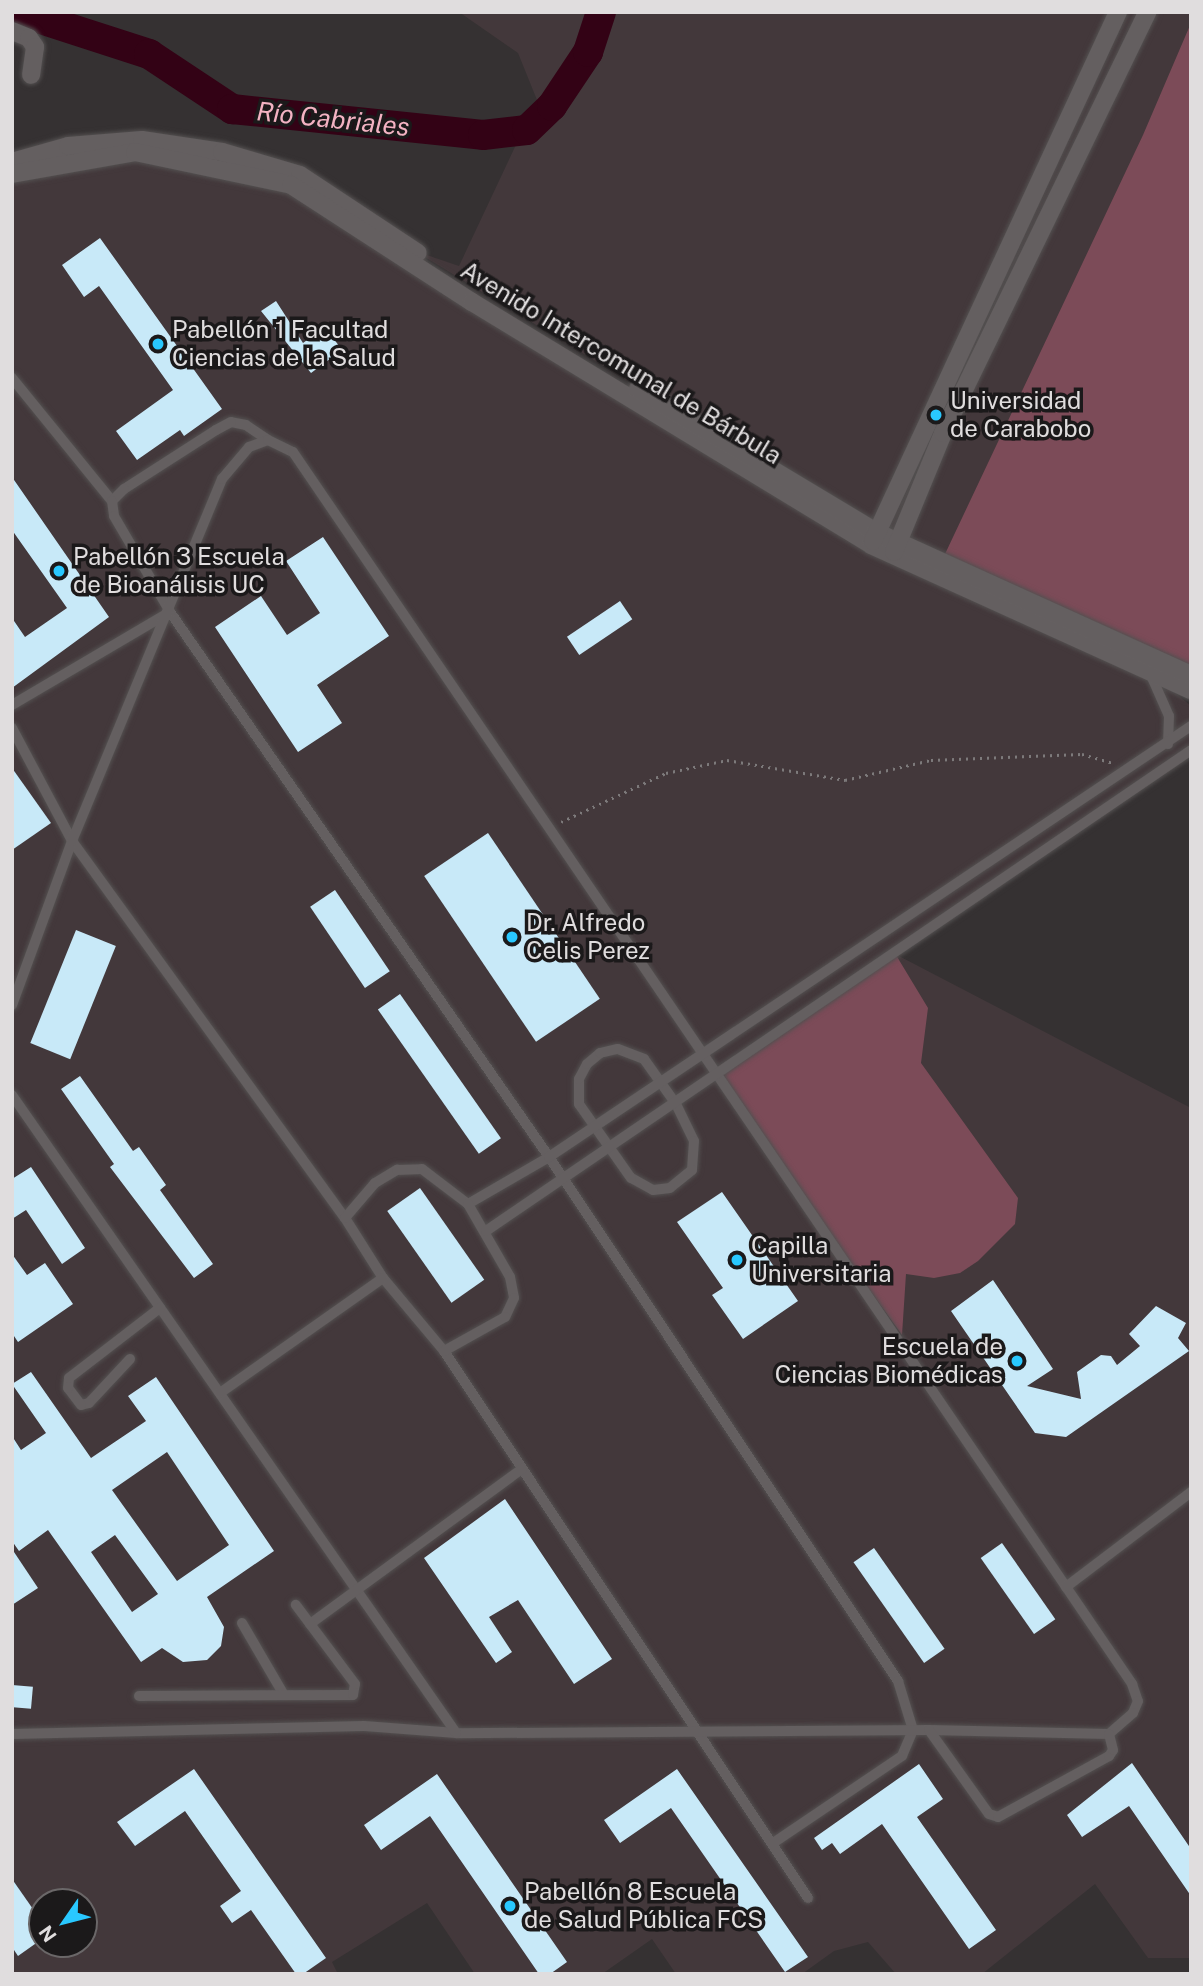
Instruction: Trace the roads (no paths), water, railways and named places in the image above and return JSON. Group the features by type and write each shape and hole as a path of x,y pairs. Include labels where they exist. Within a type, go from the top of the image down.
{"street":[{"path":"874,538 1118,12"},
{"path":"895,548 943,433 1147,12"},
{"path":"12,31 29,38 35,47 31,75"},
{"name":"Avenido Intercomunal de Bárbula","path":"12,162 68,146 142,140 222,152 300,175 486,298 874,538"},
{"name":"Avenido Intercomunal de Bárbula","path":"12,174 135,152 291,185 472,302 874,538 1191,690"},
{"name":"Avenido Intercomunal de Bárbula","path":"895,548 1191,675"}],"lane":[{"path":"12,378 112,501 114,516 170,612 550,1157 898,1682 912,1730 902,1756 773,1843"},
{"path":"12,1734 350,1726 456,1733 929,1730 1109,1734 1133,1713 1138,1701 1132,1684 293,452 246,425 231,422 112,501"},
{"path":"12,1005 72,841 170,612 222,480 250,447 268,440"},
{"path":"12,705 170,612"},
{"path":"1147,670 1169,716 1168,744"},
{"path":"468,1204 550,1157 703,1056 1191,726"},
{"path":"12,728 72,841 345,1218 383,1278 444,1351 808,1898"},
{"path":"486,1231 717,1077 1191,751"},
{"path":"1171,765 1191,758"},
{"path":"609,1050 628,1050 644,1059 662,1083 676,1104 696,1151 692,1170 679,1184 662,1190 645,1187 631,1178 579,1104 577,1087 582,1071 593,1058 609,1050"},
{"path":"12,1095 456,1733"},
{"path":"345,1218 375,1183 397,1170 422,1169 468,1204 486,1231 510,1277 514,1298 505,1317 444,1351"},
{"path":"220,1393 383,1278"},
{"path":"130,1359 89,1403 81,1405 68,1388 69,1378 160,1308"},
{"path":"310,1624 522,1469"},
{"path":"1066,1587 1191,1492"},
{"path":"139,1696 348,1697 356,1690 296,1605"},
{"path":"242,1623 284,1695"},
{"path":"929,1730 989,1814 999,1817 1109,1756 1113,1750 1109,1734"}],"waterway":[{"name":"Río Cabriales","path":"19,12 149,54 232,109 483,135 527,130 552,106 588,52 601,12"}],"place":[{"name":"Pabellón 1 Facultad Ciencias de la Salud","path":"158,344"},
{"name":"Universidad de Carabobo","path":"936,415"},
{"name":"Pabellón 3 Escuela de Bioanálisis UC","path":"59,571"},
{"name":"Dr. Alfredo Celis Perez","path":"512,937"},
{"name":"Capilla Universitaria","path":"737,1260"},
{"name":"Escuela de Ciencias Biomédicas","path":"1017,1361"},
{"name":"Pabellón 8 Escuela de Salud Pública FCS","path":"510,1906"}]}
